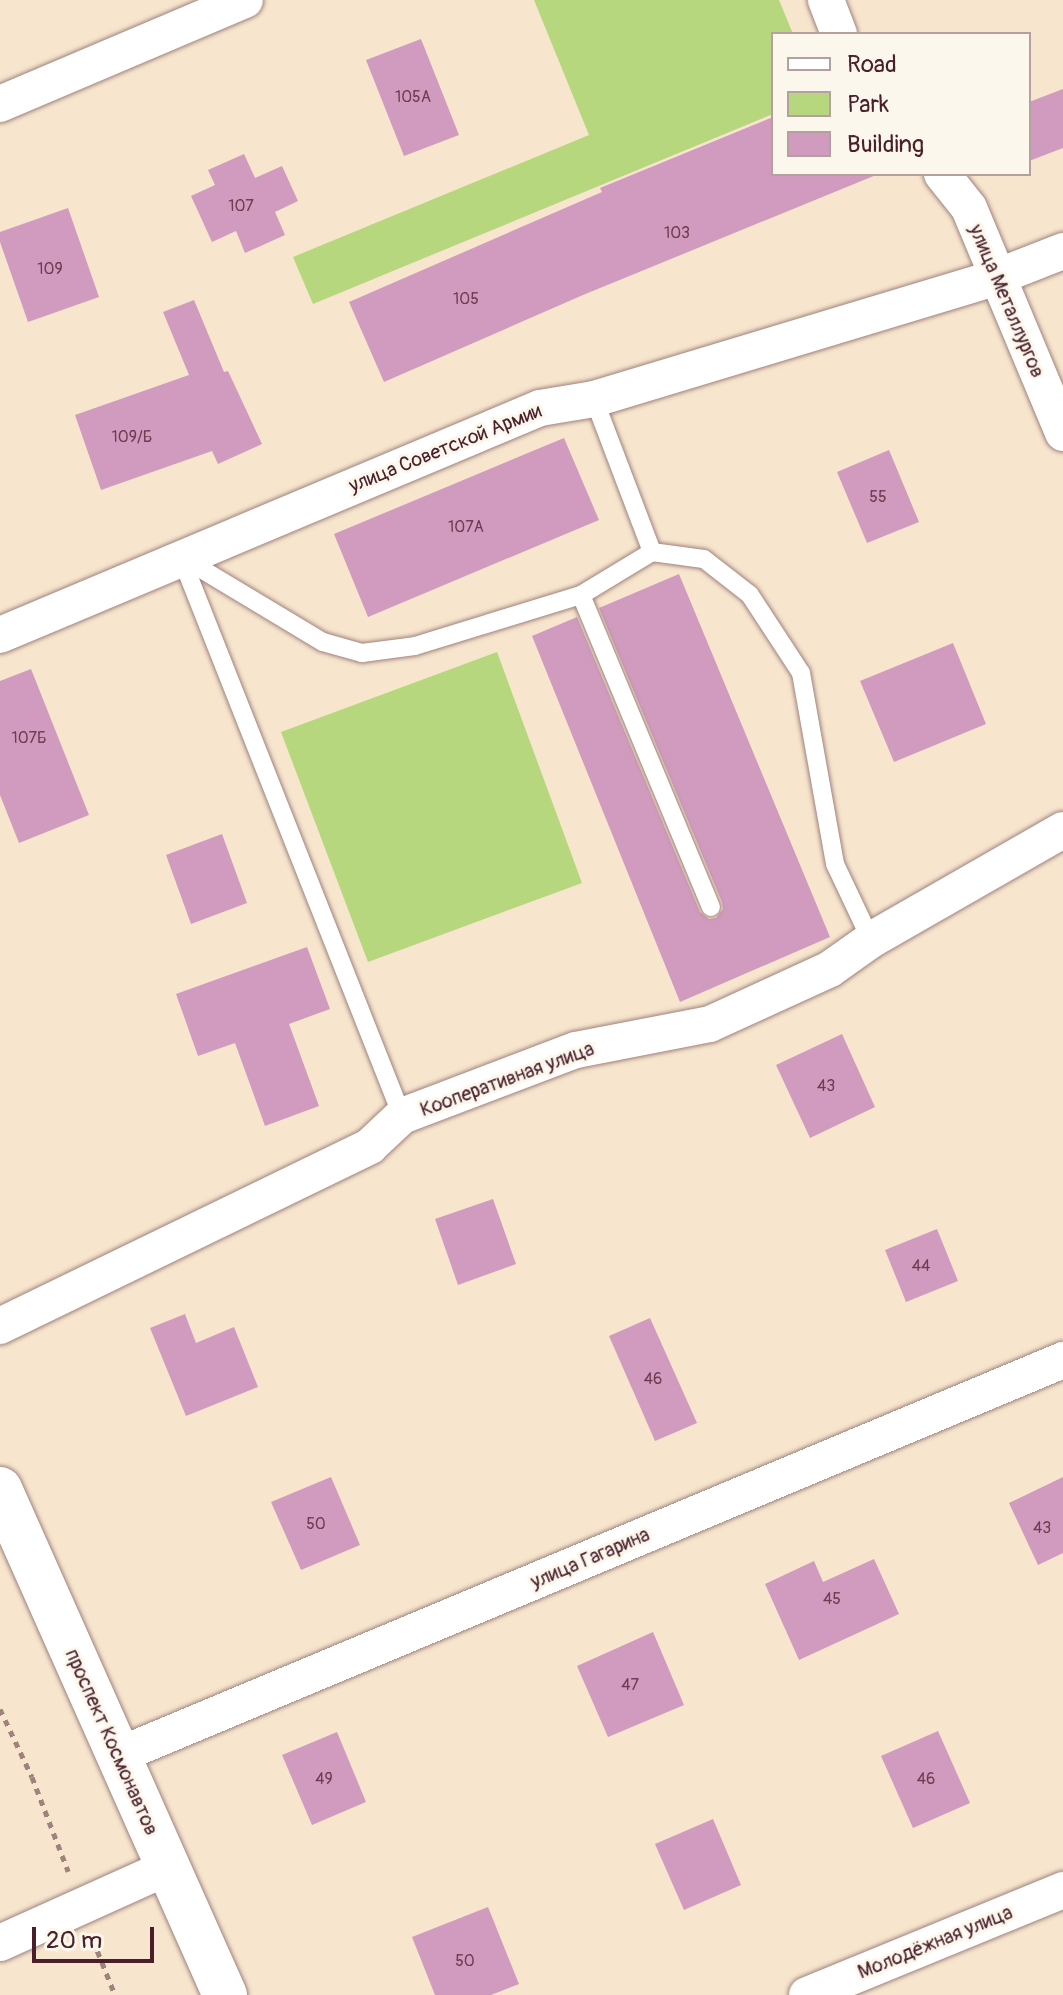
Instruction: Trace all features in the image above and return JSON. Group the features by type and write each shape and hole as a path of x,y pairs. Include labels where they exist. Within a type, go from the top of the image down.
{"main road":[{"name":"проспект Космонавтов","path":"0,1489 225,1995"}],"street":[{"path":"0,104 245,0"},
{"path":"826,0 838,32"},
{"name":"улица Металлургов","path":"944,176 969,208 1063,433"},
{"name":"улица Советской Армии","path":"0,635 540,408 594,399 997,277 1063,251"},
{"name":"Кооперативная улица","path":"0,1326 370,1146 402,1116 576,1050 710,1024 830,969 871,940 1063,830"},
{"name":"улица Гагарина","path":"117,1756 1063,1360"},
{"path":"0,1943 168,1867"},
{"name":"Молодёжная улица","path":"807,1995 1063,1890"}],"lane":[{"path":"594,399 652,552"},
{"path":"181,557 323,642 362,653 415,646 581,595 652,552 704,559 750,595 801,673 835,864 871,940"},
{"path":"181,557 402,1116"},
{"path":"581,595 711,907"}],"path":[{"path":"0,1709 32,1777 115,1995"}],"green space":[{"path":"534,0 779,0 792,32 771,32 771,115 313,304 293,257 589,135"},
{"path":"497,652 582,883 368,962 281,732"}],"building":[{"path":"421,39 459,135 404,156 366,60"},
{"path":"1063,89 1063,148 1031,160 1031,101"},
{"path":"771,118 771,176 874,176 583,295 384,382 349,302 602,192 600,188"},
{"path":"244,154 255,178 282,166 298,201 275,212 285,235 245,253 236,231 212,242 191,196 215,185 208,170"},
{"path":"68,208 99,297 28,322 0,242 0,232"},
{"path":"194,300 224,372 228,371 262,444 218,464 212,451 101,490 75,415 189,375 163,312"},
{"path":"564,438 599,520 368,617 334,534"},
{"path":"889,450 919,522 867,543 837,472"},
{"path":"679,574 830,937 680,1002 532,636 577,617 700,912 709,919 716,918 723,909 722,902 599,608"},
{"path":"953,643 986,724 894,762 860,681"},
{"path":"31,669 89,815 19,843 0,795 0,681"},
{"path":"222,834 247,903 191,924 166,855"},
{"path":"307,947 330,1009 289,1024 319,1106 265,1126 235,1043 198,1056 176,994"},
{"path":"842,1034 875,1107 810,1138 776,1065"},
{"path":"493,1199 516,1264 458,1285 435,1219"},
{"path":"937,1229 958,1281 906,1302 885,1250"},
{"path":"185,1314 196,1343 234,1327 258,1387 186,1416 150,1328"},
{"path":"650,1318 697,1423 655,1441 609,1336"},
{"path":"331,1477 360,1545 301,1570 271,1502"},
{"path":"1063,1477 1063,1553 1038,1565 1009,1503"},
{"path":"874,1559 899,1614 799,1660 765,1584 814,1561 823,1582"},
{"path":"653,1632 684,1705 608,1737 577,1666"},
{"path":"938,1731 970,1803 913,1828 881,1756"},
{"path":"337,1732 366,1802 312,1825 282,1755"},
{"path":"713,1819 741,1885 684,1910 655,1844"},
{"path":"488,1907 519,1984 491,1995 435,1995 412,1937"}]}
